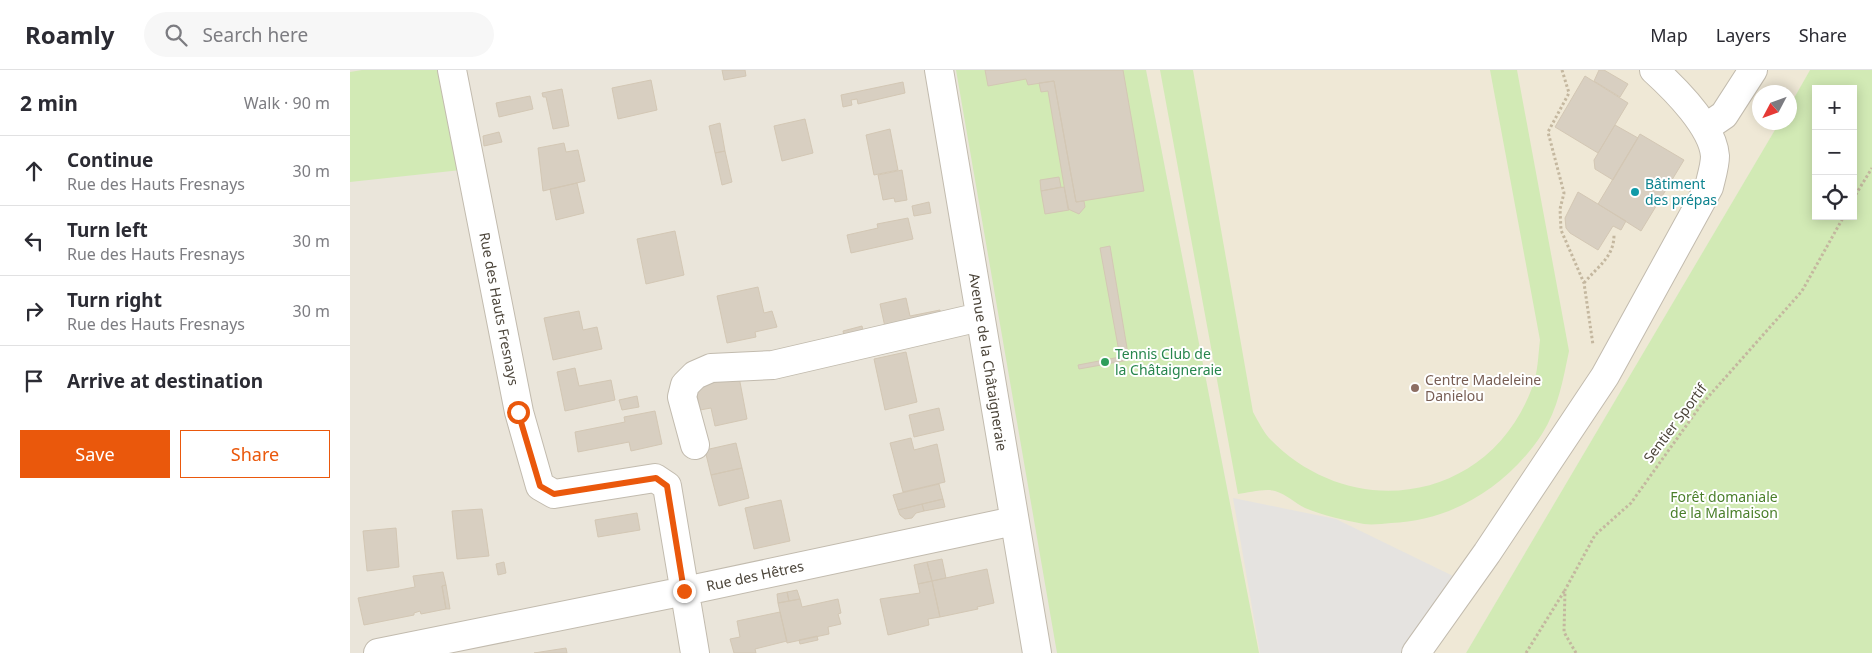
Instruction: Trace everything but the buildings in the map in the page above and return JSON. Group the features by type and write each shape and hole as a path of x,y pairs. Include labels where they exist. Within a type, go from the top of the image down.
{"street":[{"name":"Rue des Hauts Fresnays","path":"452,70 518,412 540,486 554,494 656,478 667,486 695,653"},
{"name":"Avenue de la Châtaigneraie","path":"939,70 1038,653"},
{"path":"1416,653 1487,553 1605,376 1709,187 1715,156 1705,128 1678,92 1654,70"},
{"path":"1705,128 1724,115 1753,70"},
{"path":"695,444 682,397 685,385 695,375 703,371 711,368 773,365 980,317"},
{"name":"Rue des Hêtres","path":"378,653 684,591 1014,520"}],"path":[{"path":"1562,70 1569,93 1548,132 1564,193 1560,210 1561,230 1584,283 1590,340 1605,376"},
{"path":"1857,192 1872,168"},
{"name":"Sentier Sportif","path":"1576,653 1564,632 1565,590 1595,534 1631,503 1701,405 1802,291 1842,220"},
{"path":"1584,283 1609,256 1614,247 1614,235"},
{"path":"1526,653 1565,590"}],"shaded area":[{"path":"350,70 1810,70 1797,93 1797,85 1752,85 1752,130 1775,130 1466,653 350,653"},
{"name":"Centre Madeleine Danielou","path":"1146,70 1810,70 1797,93 1797,85 1752,85 1752,130 1775,130 1466,653 1259,653"},
{"path":"1233,498 1336,519 1453,576 1403,653 1260,653"}],"green space":[{"path":"362,70 442,70 461,170 350,182 350,72"},
{"name":"Tennis Club de la Châtaigneraie","path":"956,70 1146,70 1259,653 1057,653"},
{"path":"1160,70 1193,70 1253,412 1269,438 1302,465 1339,483 1377,490 1415,488 1452,477 1484,456 1512,427 1534,382 1540,340 1490,70 1517,70 1569,351 1559,394 1548,424 1528,453 1513,470 1477,497 1457,508 1436,516 1414,521 1364,524 1334,518 1305,508 1283,494 1271,490 1238,494"},
{"name":"Forêt domaniale de la Malmaison","path":"1810,70 1872,70 1872,653 1466,653 1775,130 1797,130 1797,93"}],"place":[{"name":"Bâtiment des prépas","path":"1635,192"},
{"name":"Tennis Club de la Châtaigneraie","path":"1105,362"},
{"name":"Centre Madeleine Danielou","path":"1415,388"}],"route":[{"path":"518,412 540,486 554,494 656,478 667,486 684,591"}]}
